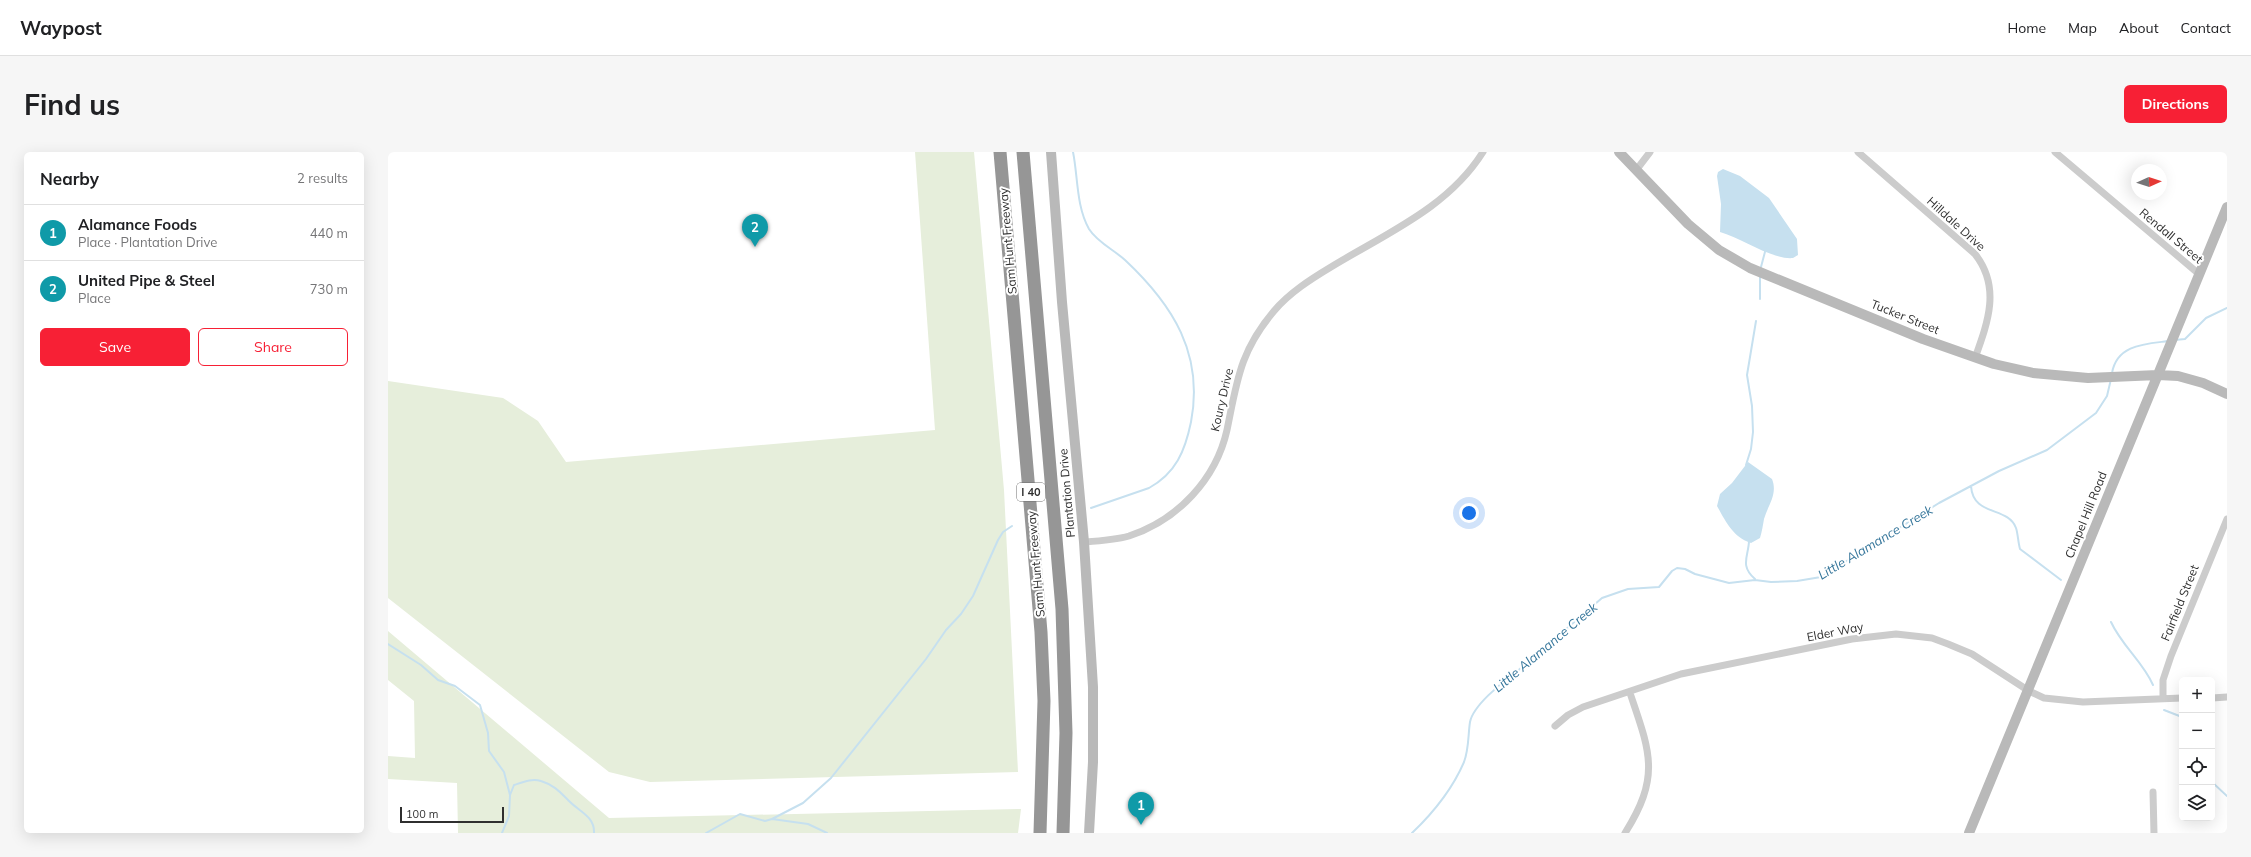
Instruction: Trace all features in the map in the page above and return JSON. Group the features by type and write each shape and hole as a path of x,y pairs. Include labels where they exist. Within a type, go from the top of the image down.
{"highway":[{"name":"Sam Hunt Freeway","path":"1000,152 1040,606 1044,701 1040,833"},
{"name":"Sam Hunt Freeway","path":"1023,152 1062,609 1066,733 1063,833"}],"street":[{"name":"Plantation Drive","path":"1051,152 1059,272 1084,542 1094,687 1093,762 1089,833"},
{"name":"Koury Drive","path":"1084,542 1129,536 1150,526 1184,504 1211,471 1227,430 1240,368 1258,332 1275,310 1308,281 1425,212 1453,189 1484,152"},
{"name":"Tucker Street","path":"1619,152 1699,235 1731,257 1750,268 1848,309 1974,358 2033,373 2103,378 2158,375 2178,376 2227,394"},
{"path":"1637,169 1650,152"},
{"name":"Hilldale Drive","path":"1858,152 1975,254 1983,263 1990,287 1991,302 1984,332 1974,358"},
{"name":"Rendall Street","path":"2055,152 2199,274"},
{"name":"Chapel Hill Road","path":"1970,833 2177,332 2227,207"},
{"name":"Fairfield Street","path":"2163,698 2163,680 2171,656 2227,519"},
{"name":"Elder Way","path":"1555,726 1568,715 1583,707 1681,674 1852,639 1896,634 1932,638 1972,654 2028,691 2044,698 2062,701 2179,698"},
{"path":"1625,833 1644,797 1648,776 1647,745 1630,692"},
{"path":"2215,698 2227,697"},
{"path":"2153,792 2154,833"}],"green space":[{"path":"915,152 974,152 1004,490 1018,772 650,782 609,772 388,598 388,381 503,398 538,421 566,462 935,430"},
{"path":"388,631 609,818 1021,809 1018,833 458,833 457,783 388,779 388,756 415,758 414,701 388,680"}],"water":[{"path":"1723,169 1740,176 1769,198 1797,239 1798,255 1793,258 1776,256 1720,232 1721,204 1717,176 1718,172"},
{"path":"1748,462 1772,479 1774,484 1772,499 1764,519 1760,538 1751,543 1739,537 1735,533 1717,506 1720,494 1732,483"}],"waterway":[{"path":"1073,152 1082,211 1089,229 1092,234 1125,260 1142,277 1170,313 1181,332 1193,374 1194,397 1189,433 1182,452 1173,468 1149,488 1091,508"},
{"path":"1761,267 1766,248"},
{"path":"1760,276 1760,299"},
{"name":"Little Alamance Creek","path":"2175,340 2185,339 2206,318 2227,308"},
{"path":"1746,465 1751,449 1753,432 1752,406 1747,375 1756,321"},
{"name":"Little Alamance Creek","path":"2112,373 2115,363 2126,351 2142,345 2169,341"},
{"name":"Little Alamance Creek","path":"1412,833 1428,817 1454,782 1464,762 1467,752 1470,722 1476,709 1495,689 1602,598 1628,589 1659,587 1672,571 1677,568 1685,569 1695,574 1729,583 1755,580 1771,582 1797,581 1821,577 1939,503 1999,471 2047,450 2096,413 2107,396 2111,379"},
{"path":"1971,486 1973,496 1978,503 2012,521 2016,528 2020,549 2061,580"},
{"path":"772,819 803,803 831,778 926,659 946,630 961,614 973,596 998,540 1003,532 1012,526"},
{"path":"1749,540 1746,565 1750,574 1755,579"},
{"path":"2111,622 2121,639 2144,669 2153,685"},
{"path":"388,644 421,665 438,680 455,686 480,705 488,733 489,751 504,772 510,795"},
{"path":"2164,710 2179,716"},
{"name":"Little Alamance Creek","path":"502,833 509,816 510,795 514,785 534,780 541,781 553,787 585,814 592,822 594,833"},
{"path":"2215,785 2227,796"},
{"name":"Little Alamance Creek","path":"706,833 740,814 765,821 772,819 808,824 827,833"}],"place":[{"name":"United Pipe & Steel","path":"755,247"},
{"name":"Alamance Foods","path":"1141,825"}]}
